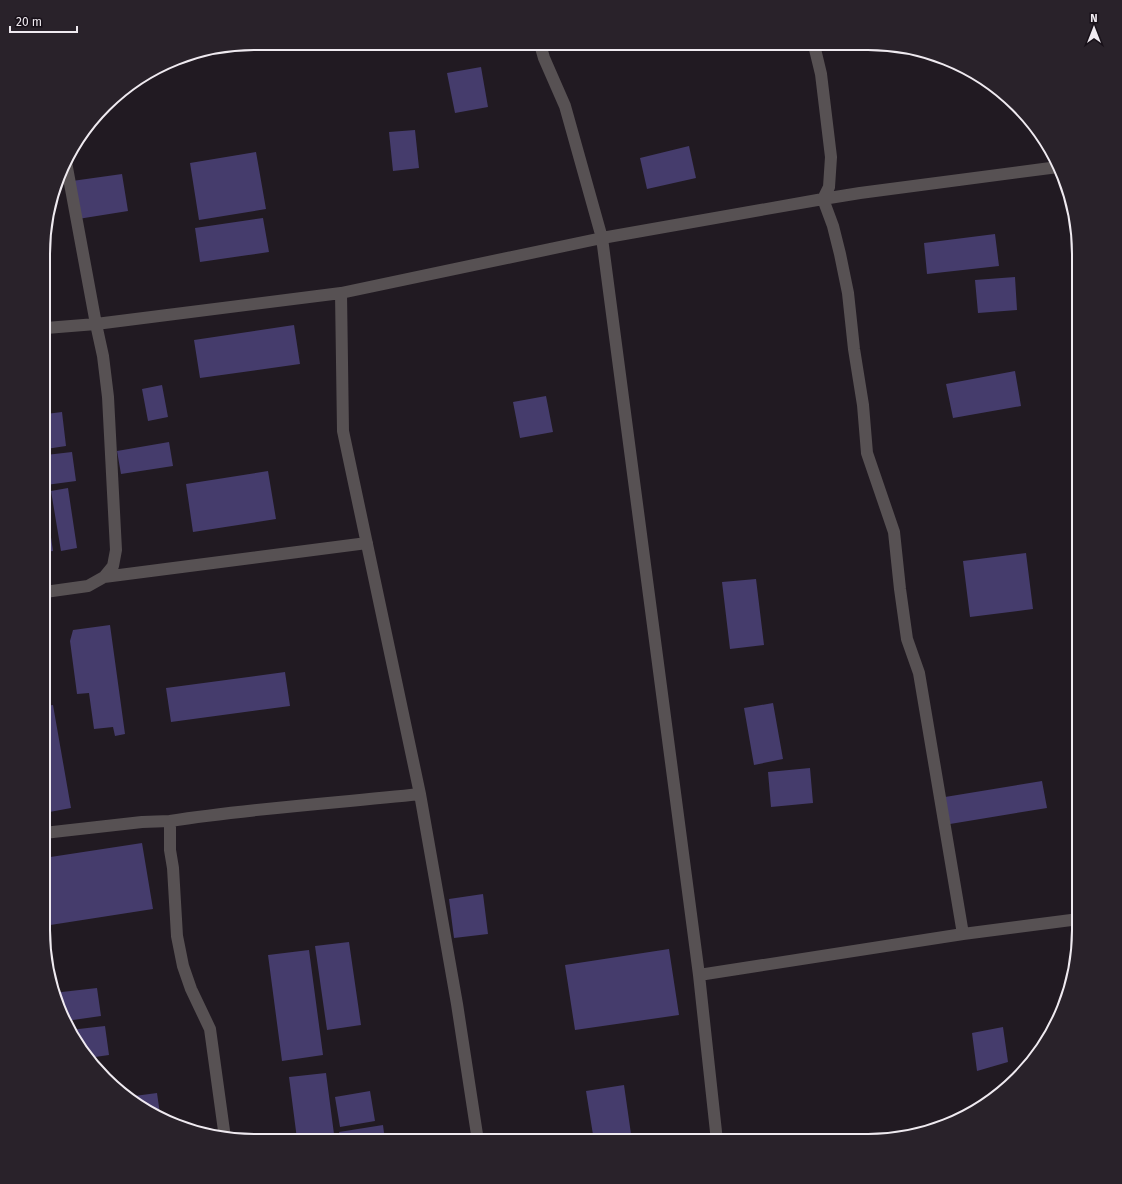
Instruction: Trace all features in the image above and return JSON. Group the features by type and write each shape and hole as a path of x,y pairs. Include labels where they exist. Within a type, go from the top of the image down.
{"street":[{"path":"542,50 565,106 602,238 699,975 716,1134"},
{"path":"815,50 821,74 831,157 828,187 823,199 833,226 848,293 854,349 863,404 867,453 894,532 900,589 908,639 919,673 963,934"},
{"path":"50,328 96,324 341,293 602,238 823,199 1053,168"},
{"path":"50,591 88,586 104,577 113,566 116,550 108,397 103,356 68,172"},
{"path":"341,293 343,431 420,794 456,996 477,1134"},
{"path":"104,577 367,543"},
{"path":"50,833 297,805 358,801 420,794"},
{"path":"170,820 170,850 173,868 177,936 183,966 191,990 210,1029 224,1131"},
{"path":"699,975 963,934 1072,920"}],"building":[{"path":"481,67 488,107 455,113 447,73"},
{"path":"415,130 419,168 393,171 389,132"},
{"path":"689,146 696,178 647,189 640,158"},
{"path":"256,152 266,209 199,220 190,163"},
{"path":"122,174 128,211 78,219 72,181"},
{"path":"263,218 269,252 200,262 195,228"},
{"path":"995,234 999,266 927,274 924,243"},
{"path":"1015,277 1017,310 978,313 975,280"},
{"path":"294,325 300,364 200,378 194,340"},
{"path":"1015,371 1021,406 953,418 946,384"},
{"path":"162,385 168,417 148,421 142,389"},
{"path":"546,396 553,432 520,438 513,402"},
{"path":"62,412 66,446 50,448 50,414"},
{"path":"169,442 173,466 121,474 117,451"},
{"path":"72,452 76,481 50,484 50,455"},
{"path":"268,471 276,519 193,532 186,484"},
{"path":"68,488 77,548 61,551 51,491"},
{"path":"50,530 53,551 50,551"},
{"path":"1026,553 1033,609 970,617 963,561"},
{"path":"756,579 764,645 730,649 722,582"},
{"path":"110,625 125,734 115,736 113,727 94,729 89,693 77,694 70,641 73,630"},
{"path":"285,672 290,706 171,722 166,688"},
{"path":"773,703 783,759 754,765 744,708"},
{"path":"50,705 53,705 71,808 50,812"},
{"path":"810,768 813,803 771,807 768,772"},
{"path":"1042,781 1047,808 950,824 945,797"},
{"path":"142,843 153,909 50,925 50,857"},
{"path":"483,894 488,934 454,938 449,899"},
{"path":"349,942 361,1025 327,1030 315,946"},
{"path":"669,949 679,1015 575,1030 565,965"},
{"path":"309,950 323,1055 282,1061 268,955"},
{"path":"97,988 101,1016 71,1020 60,992"},
{"path":"105,1026 109,1055 95,1057 76,1029"},
{"path":"1003,1027 1008,1062 977,1071 972,1033"},
{"path":"326,1073 334,1134 296,1134 289,1077"},
{"path":"624,1085 631,1134 593,1134 586,1091"},
{"path":"370,1091 375,1121 340,1127 335,1097"},
{"path":"157,1093 160,1111 152,1107 135,1096"},
{"path":"383,1125 384,1134 339,1134 339,1132"}]}
